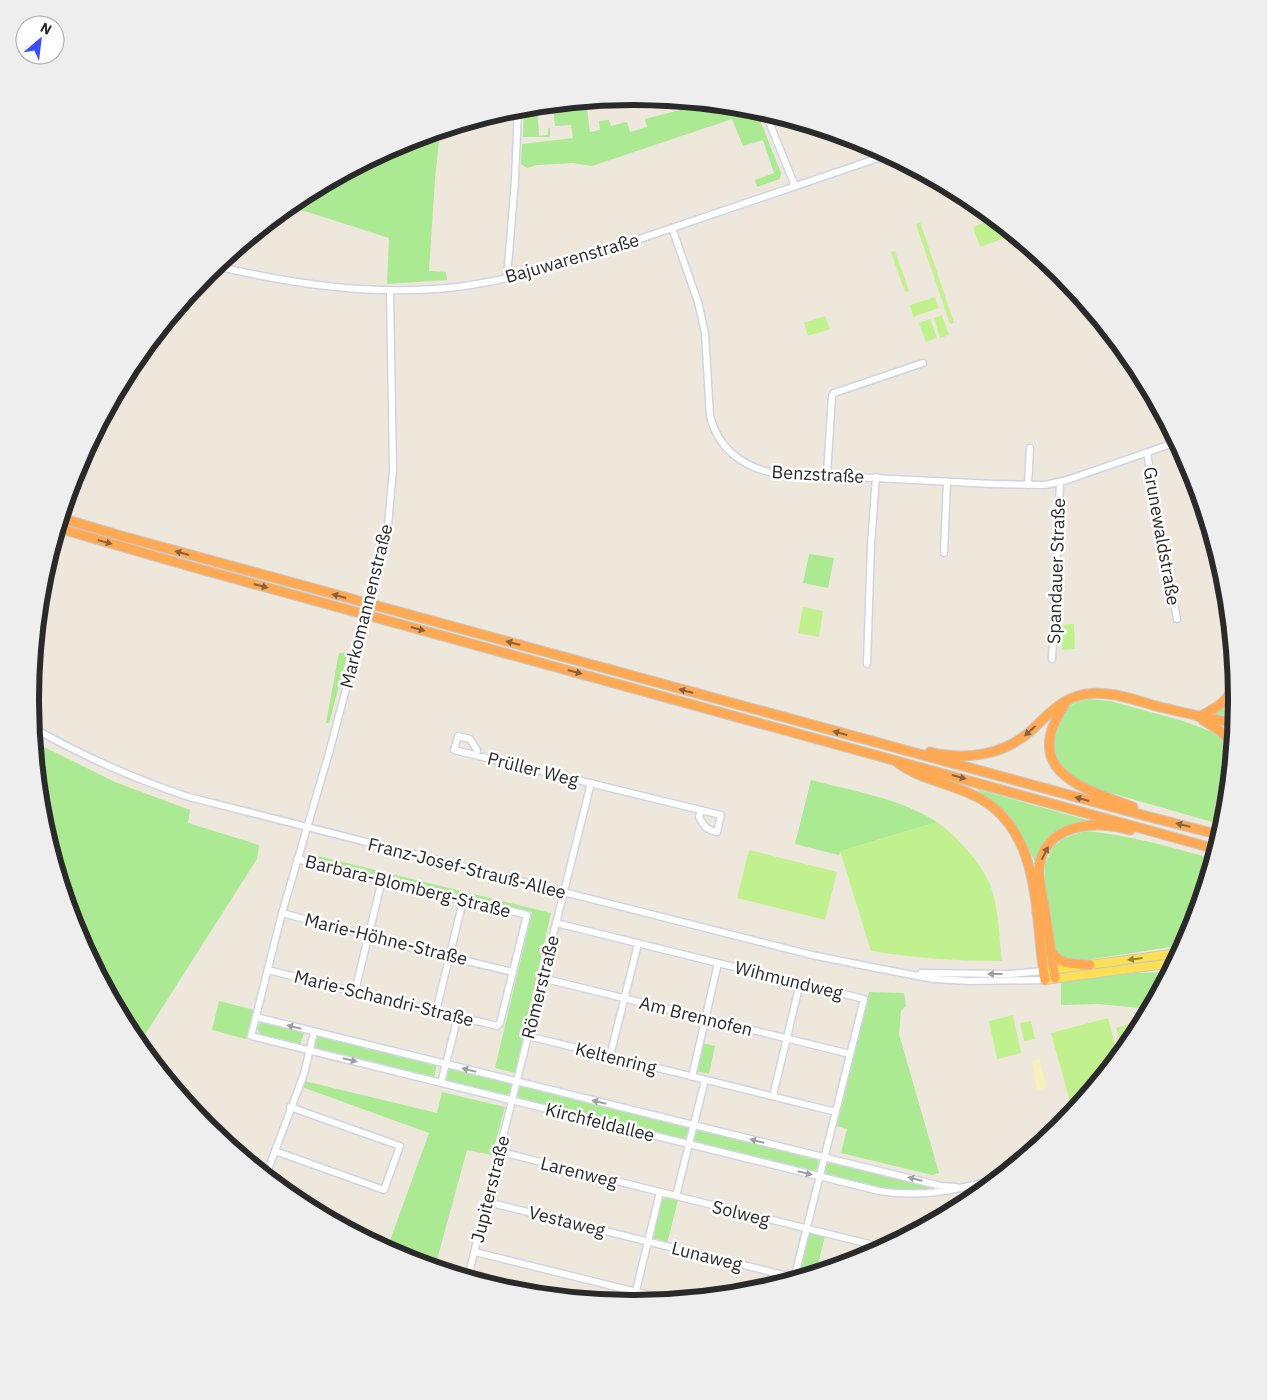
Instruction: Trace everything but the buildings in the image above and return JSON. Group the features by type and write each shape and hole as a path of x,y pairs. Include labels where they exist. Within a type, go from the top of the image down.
{"highway":[{"path":"67,520 887,746 1213,833"},
{"path":"64,530 189,566 1210,847"},
{"path":"887,746 898,743 937,754 963,756 990,753 1025,736 1053,709 1067,700 1088,694 1110,694 1199,717 1227,722"},
{"path":"1199,717 1222,704 1228,697"},
{"path":"1067,700 1057,715 1049,734 1052,759 1059,770 1068,779 1094,794 1133,807 1146,816"},
{"path":"1199,717 1227,737"},
{"path":"895,760 908,770 981,799 1001,813 1010,823 1024,850 1031,875 1044,976"},
{"path":"1054,974 1039,871 1045,851 1059,834 1080,826 1110,826 1126,828 1198,848 1209,848"},
{"path":"1051,952 1055,958 1065,963 1090,965"}],"main road":[{"name":"Franz-Josef-Strauß-Allee","path":"1044,976 1090,965 1171,954"},
{"name":"Franz-Josef-Strauß-Allee","path":"1054,974 1167,964"}],"street":[{"path":"507,278 516,180 518,117"},
{"path":"769,122 794,186"},
{"name":"Bajuwarenstraße","path":"225,268 278,280 342,289 390,291 459,287 507,278 572,262 877,158"},
{"name":"Benzstraße","path":"672,228 702,318 705,333 710,416 717,435 723,444 738,459 749,466 774,472 1028,485 1060,483 1170,444"},
{"name":"Markomannenstraße","path":"256,1017 282,913 387,536 393,470 390,291"},
{"path":"827,474 832,396 834,393 924,362"},
{"path":"1028,485 1030,448"},
{"name":"Grunewaldstraße","path":"1147,453 1177,619"},
{"path":"867,664 871,545 876,477"},
{"path":"944,553 947,482"},
{"name":"Spandauer Straße","path":"1052,659 1060,483"},
{"name":"Franz-Josef-Strauß-Allee","path":"40,731 96,760 162,788 224,806 812,954 912,974 940,972 1044,976"},
{"name":"Prüller Weg","path":"476,755 701,810"},
{"name":"Prüller Weg","path":"563,892 591,783"},
{"name":"Barbara-Blomberg-Straße","path":"297,859 463,901 468,900 527,915 500,1023"},
{"path":"355,991 382,880"},
{"name":"Römerstraße","path":"516,1081 563,892"},
{"path":"436,1011 463,901"},
{"name":"Marie-Höhne-Straße","path":"282,913 416,949 450,955 513,972"},
{"name":"Wihmundweg","path":"556,923 864,999 824,1157"},
{"path":"610,1056 638,944"},
{"path":"692,1076 718,963"},
{"name":"Marie-Schandri-Straße","path":"268,970 435,1012 497,1026 500,1023"},
{"name":"Am Brennofen","path":"542,978 850,1054"},
{"path":"773,1096 800,983"},
{"path":"441,1083 458,1016"},
{"name":"Kirchfeldallee","path":"963,1188 941,1186 256,1017 252,1036 898,1194 917,1195 943,1192 963,1188 979,1184"},
{"path":"268,1169 304,1074 314,1032"},
{"name":"Keltenring","path":"528,1036 836,1112"},
{"path":"676,1196 705,1080"},
{"path":"512,1100 516,1081"},
{"name":"Jupiterstraße","path":"470,1271 512,1100"},
{"path":"275,1150 384,1190 400,1146 290,1107"},
{"name":"Larenweg","path":"498,1151 676,1196"},
{"path":"797,1271 824,1157"},
{"path":"635,1295 660,1192"},
{"name":"Solweg","path":"676,1196 871,1245"},
{"name":"Vestaweg","path":"487,1202 648,1241"},
{"name":"Lunaweg","path":"648,1241 783,1275"},
{"path":"475,1252 646,1294"}],"green space":[{"path":"587,108 590,132 600,130 599,121 609,120 611,126 627,122 630,132 647,127 645,119 680,110 679,108 711,110 760,119 781,173 780,179 757,187 755,180 774,173 763,140 743,146 732,119 592,166 573,163 537,165 527,168 521,164 522,144 573,138 571,125 555,126 553,111"},
{"path":"537,113 539,136 548,135 548,128 550,128 550,137 523,137 524,116"},
{"path":"439,138 429,271 446,272 447,280 387,284 389,238 298,209 370,167"},
{"path":"920,222 954,323 950,324 916,224"},
{"path":"987,222 1007,237 980,247 973,227"},
{"path":"895,251 909,291 905,292 891,252"},
{"path":"935,297 939,308 913,317 910,305"},
{"path":"942,315 949,335 940,338 934,318"},
{"path":"825,316 830,329 808,336 804,323"},
{"path":"930,319 937,338 926,342 919,323"},
{"path":"809,554 834,558 828,588 803,583"},
{"path":"803,607 823,611 819,637 798,633"},
{"path":"1074,624 1075,649 1062,650 1062,625"},
{"path":"348,652 329,723 326,723 339,653"},
{"path":"1089,699 1110,701 1183,721 1215,733 1223,740 1226,746 1215,823 1111,793 1110,795 1082,782 1065,770 1058,762 1054,753 1053,736 1063,713 1078,702"},
{"path":"1228,700 1228,716 1214,714"},
{"path":"41,745 115,782 190,810 188,823 259,845 257,859 144,1037 118,997 100,963 70,891 50,816"},
{"path":"811,780 892,801 937,822 841,851 839,855 795,844"},
{"path":"976,789 1091,821 1055,832 1045,844 1036,864 1018,828 1006,812"},
{"path":"937,822 968,851 987,878 996,905 1002,961 936,959 871,951 840,851"},
{"path":"1085,831 1101,833 1134,838 1207,857 1197,891 1175,946 1086,960 1068,960 1060,957 1054,949 1045,881 1045,864 1053,847 1064,838"},
{"path":"749,850 837,872 825,920 737,898"},
{"path":"306,853 551,913 515,1073 495,1068 532,912 305,857"},
{"path":"1169,958 1168,960 1064,973 1059,971"},
{"path":"1162,972 1142,1008 1098,1004 1061,1005 1061,982 1136,973"},
{"path":"869,992 904,993 906,1006 901,1011 899,1034 939,1173 932,1175 841,1153 847,1129 837,1126"},
{"path":"219,1001 254,1010 246,1039 212,1030"},
{"path":"1013,1015 1021,1053 997,1059 989,1021"},
{"path":"1108,1018 1116,1047 1071,1103 1051,1033"},
{"path":"1031,1021 1035,1039 1024,1041 1020,1023"},
{"path":"264,1022 304,1032 300,1046 261,1035 257,1028 259,1024"},
{"path":"1132,1023 1120,1041 1116,1028"},
{"path":"322,1036 437,1064 434,1078 317,1049 314,1044 317,1037"},
{"path":"702,1043 715,1046 709,1074 695,1071"},
{"path":"451,1068 508,1082 512,1086 511,1092 504,1097 449,1082 445,1077 448,1069"},
{"path":"304,1081 437,1113 442,1092 505,1107 492,1155 467,1150 437,1261 390,1242 429,1133 302,1087"},
{"path":"523,1085 685,1125 689,1130 683,1140 523,1101 516,1093 517,1089"},
{"path":"697,1129 814,1157 818,1159 819,1165 812,1172 696,1143 693,1136"},
{"path":"828,1161 939,1188 940,1191 896,1190 828,1176 824,1170"},
{"path":"667,1197 678,1200 667,1244 656,1241 653,1237 662,1200"},
{"path":"811,1233 825,1236 818,1265 800,1270"}],"sand":[{"path":"1040,1059 1046,1088 1037,1090 1032,1061"}]}
